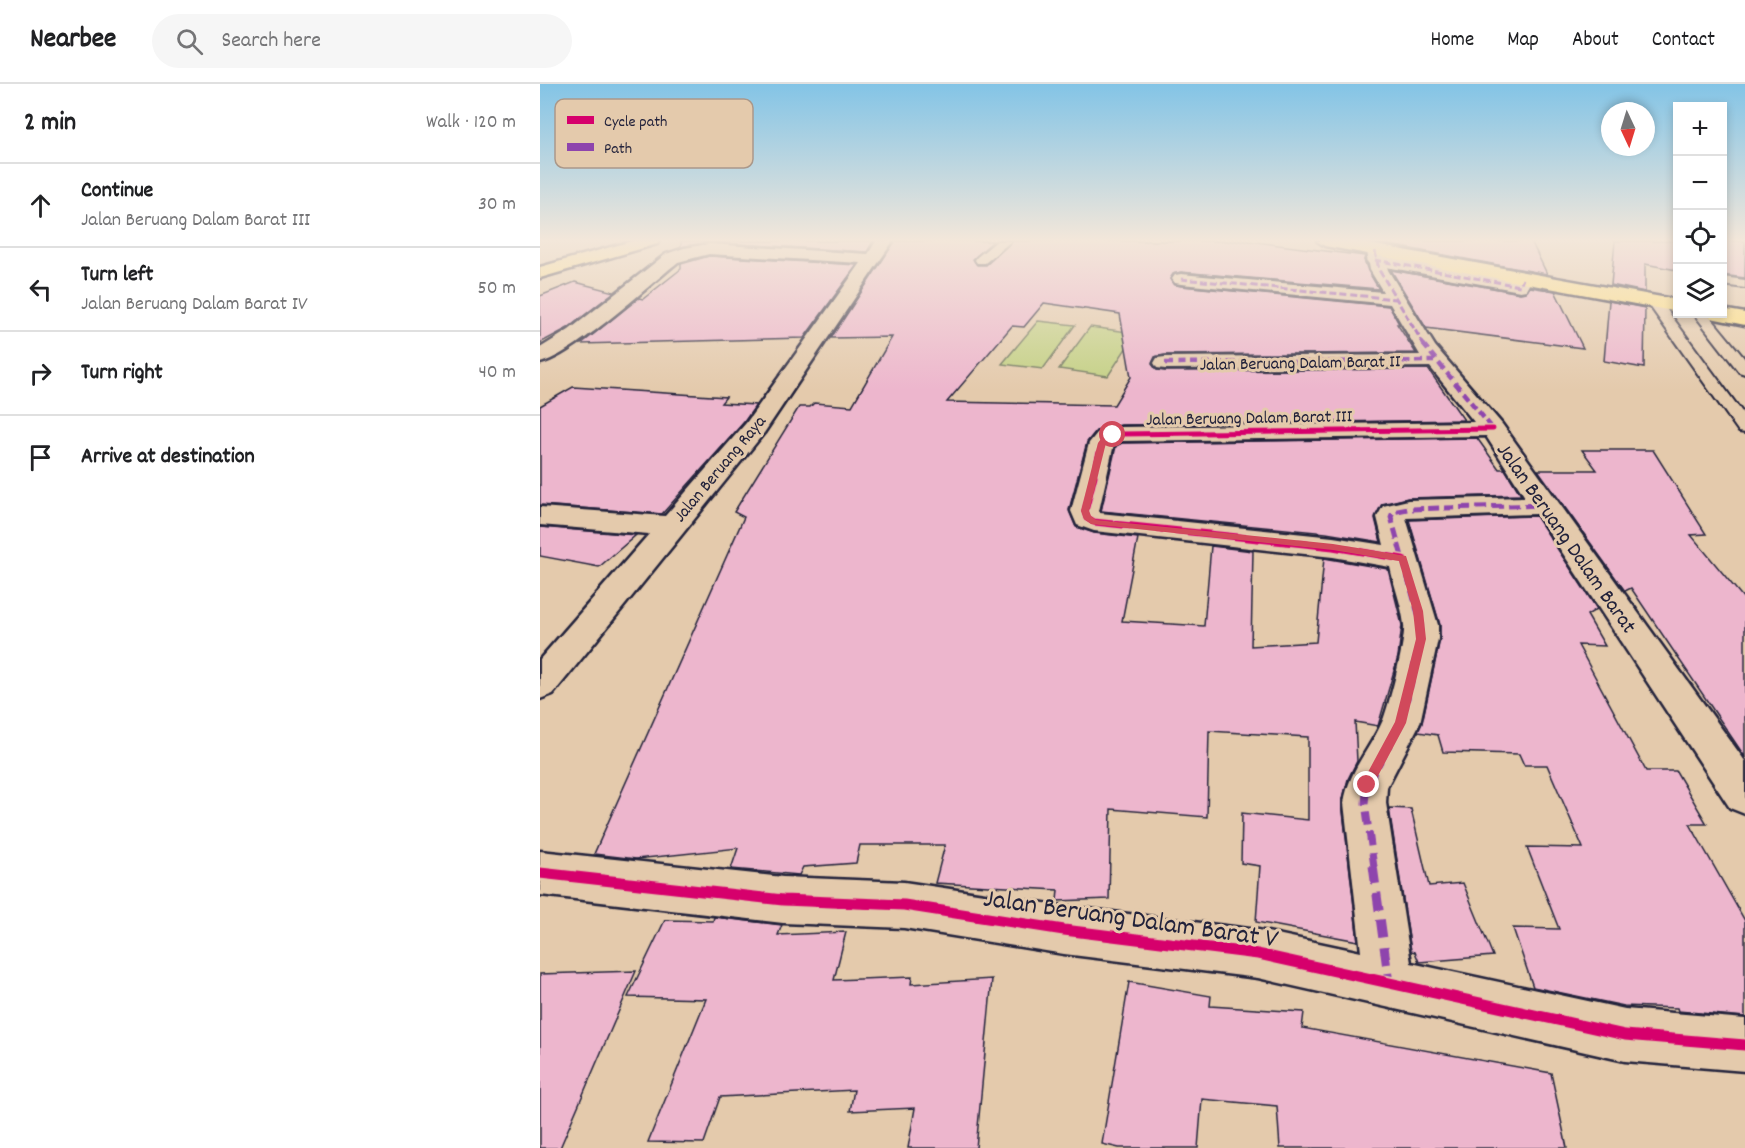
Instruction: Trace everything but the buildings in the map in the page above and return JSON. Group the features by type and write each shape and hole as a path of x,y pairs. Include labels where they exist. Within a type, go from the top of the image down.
{"main road":[{"path":"1589,291 1673,305"},
{"path":"1727,300 1745,303"},
{"path":"1727,316 1745,319"}],"street":[{"path":"540,357 576,334 631,291"},
{"name":"Jalan Beruang Raya","path":"540,684 754,428 851,291"},
{"path":"1287,291 1396,300"},
{"name":"Jalan Beruang Dalam Barat","path":"1393,291 1396,300 1434,361 1493,429 1745,795"},
{"name":"Jalan Beruang Dalam Barat II","path":"1165,363 1434,361"},
{"name":"Jalan Beruang Dalam Barat III","path":"1403,559 1333,547 1236,536 1102,525 1087,518 1085,511 1102,443 1113,435 1493,429"},
{"path":"1389,983 1365,803 1367,785 1401,723 1421,639 1418,611 1396,542 1391,517 1393,512 1399,510 1546,504"},
{"path":"540,516 671,526"},
{"name":"Jalan Beruang Dalam Barat V","path":"540,873 783,900 904,905 1064,930 1258,954 1625,1035 1745,1045"}],"lane":[{"path":"1654,302 1745,428"},
{"path":"1704,318 1745,369"},
{"path":"1720,393 1745,395"}],"green space":[{"path":"1038,321 1075,325 1043,369 1002,364"},
{"path":"1090,327 1136,333 1108,376 1059,369"}],"marked path":[{"path":"1292,291 1396,299"},
{"path":"1391,291 1426,349 1493,429"},
{"path":"1165,363 1434,361"},
{"path":"1389,983 1365,803 1367,785 1401,723 1421,639 1421,625 1391,517 1393,512 1408,509 1546,505"}],"cycle path":[{"path":"1403,559 1333,547 1094,522 1087,518 1085,511 1102,443 1106,438 1122,434 1493,429"},
{"path":"540,873 783,900 904,905 1064,930 1258,954 1625,1035 1745,1045"}],"route":[{"path":"1113,435 1102,443 1085,511 1087,518 1094,522 1102,525 1333,547 1403,559 1418,611 1421,639 1401,723 1367,785"}]}
